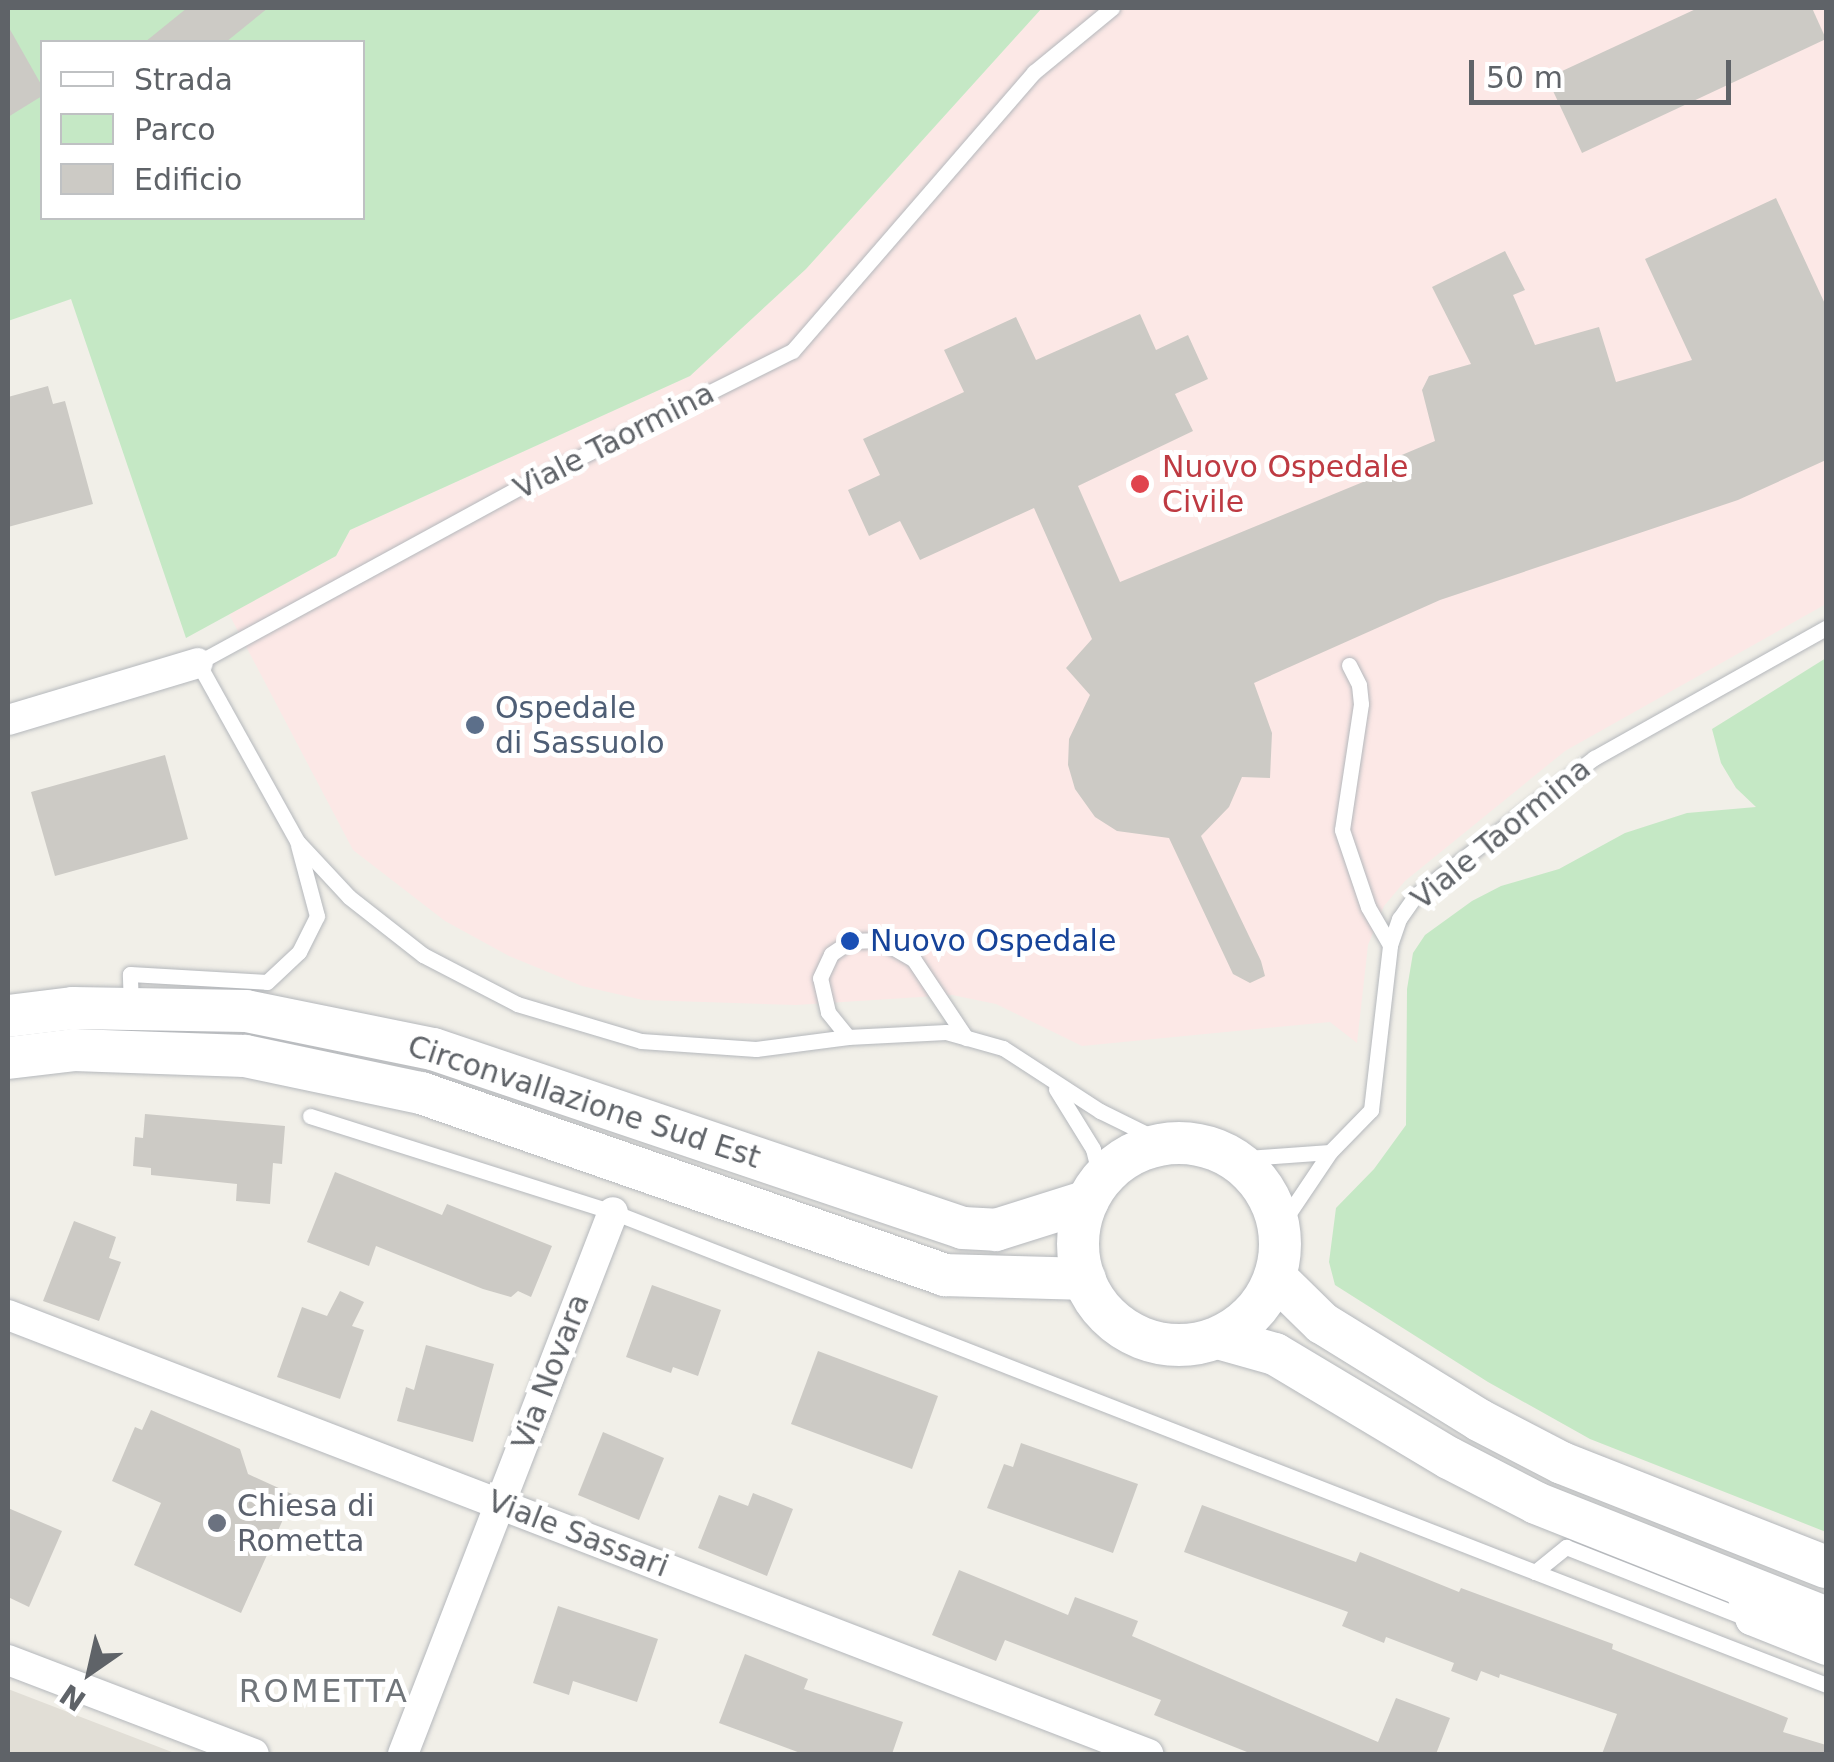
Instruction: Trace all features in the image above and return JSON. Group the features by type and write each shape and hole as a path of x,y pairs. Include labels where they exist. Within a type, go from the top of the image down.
{"main road":[{"name":"Circonvallazione Sud Est","path":"8,1016 131,1008 246,1012 433,1049 963,1228 996,1230 1094,1191 1120,1162 1167,1144 1212,1148 1233,1159"},
{"name":"Circonvallazione Sud Est","path":"8,1058 74,1050 244,1056 421,1093 944,1275 1084,1279"},
{"path":"1094,1191 1078,1240 1084,1279 1106,1313 1138,1336 1178,1345 1218,1338 1242,1324 1262,1303 1275,1278 1279,1228 1264,1189 1233,1159"},
{"path":"1275,1278 1322,1323 1478,1420 1562,1463 1826,1568"},
{"path":"1218,1338 1275,1354 1449,1458 1745,1601 1826,1618"}],"street":[{"name":"Viale Taormina","path":"8,720 198,663"},
{"name":"Via Novara","path":"404,1754 613,1212"},
{"name":"Viale Sassari","path":"8,1315 1148,1754"},
{"path":"1745,1601 1826,1650"},
{"path":"8,1660 254,1754"}],"lane":[{"name":"Viale Taormina","path":"198,663 522,486 792,351 1034,72 1112,8"},
{"name":"Viale Taormina","path":"1279,1228 1330,1152 1371,1110 1390,945 1399,920 1416,896 1594,758 1826,628"},
{"path":"131,1008 130,974 267,982 298,952 317,916 297,842 198,663"},
{"path":"1349,665 1359,685 1361,704 1342,830 1368,907 1390,945"},
{"path":"297,842 349,897 423,955 517,1004 642,1040 756,1048 848,1037 946,1032 1004,1048 1051,1081 1167,1144"},
{"path":"848,1037 828,1012 820,978 830,954 850,941 880,940 914,960 966,1038"},
{"path":"1051,1081 1078,1120 1094,1191"},
{"path":"310,1116 613,1212 1826,1685"},
{"path":"1233,1159 1330,1152"},
{"path":"1535,1572 1566,1547 1745,1601"}],"shaded area":[{"name":"Nuovo Ospedale Civile","path":"1042,8 1826,8 1826,604 1565,751 1405,881 1384,906 1368,945 1357,1043 1330,1022 1082,1046 996,1004 952,995 796,1005 643,1000 582,986 509,956 445,921 353,850 229,614 336,556 350,530 690,376 806,269"},
{"path":"8,1689 177,1754 8,1754"}],"green space":[{"path":"8,8 1042,8 806,269 690,376 350,530 336,556 186,638 71,299 8,321"},
{"path":"1826,658 1826,1532 1590,1439 1488,1382 1335,1285 1329,1262 1336,1208 1374,1169 1406,1125 1407,989 1413,953 1425,935 1472,901 1501,886 1559,869 1625,833 1687,813 1756,807 1736,788 1721,763 1712,729"}],"building":[{"path":"187,8 268,8 228,40 147,40"},
{"path":"1698,8 1812,8 1826,39 1582,153 1547,78"},
{"path":"8,26 40,82 40,97 8,117"},
{"path":"1776,198 1826,306 1826,460 1738,500 1440,600 1254,683 1272,733 1270,778 1242,777 1229,807 1201,836 1261,961 1265,976 1250,983 1233,974 1169,838 1117,831 1095,817 1075,789 1068,765 1069,739 1090,695 1066,668 1092,639 1034,508 920,560 900,521 869,536 848,490 880,475 863,439 964,392 944,350 1016,317 1036,360 1140,314 1156,350 1188,335 1208,379 1175,394 1193,431 1078,486 1120,582 1363,482 1359,473 1435,441 1422,390 1429,376 1471,364 1432,287 1505,251 1525,290 1513,295 1535,345 1599,327 1616,382 1692,360 1645,259"},
{"path":"48,386 53,404 65,401 93,504 8,527 8,397"},
{"path":"165,755 188,839 55,876 31,792"},
{"path":"145,1114 285,1126 282,1164 273,1163 270,1204 236,1201 237,1184 151,1175 151,1168 133,1166 135,1137 143,1138"},
{"path":"335,1172 442,1215 447,1204 552,1246 531,1297 518,1291 511,1297 483,1289 376,1246 369,1266 307,1242"},
{"path":"74,1221 116,1237 109,1258 121,1262 99,1321 43,1301"},
{"path":"652,1285 721,1310 698,1376 673,1367 671,1373 626,1357"},
{"path":"340,1291 364,1302 352,1326 364,1330 340,1399 277,1377 302,1307 327,1316"},
{"path":"426,1345 494,1364 473,1442 397,1421 406,1387 414,1390"},
{"path":"818,1351 938,1396 912,1469 791,1424"},
{"name":"Chiesa di Rometta","path":"151,1410 240,1449 248,1474 294,1495 241,1613 134,1565 161,1503 112,1481 135,1427 142,1430"},
{"path":"603,1432 664,1458 639,1520 578,1495"},
{"path":"1021,1443 1138,1484 1113,1553 987,1508 1004,1464 1013,1467"},
{"path":"753,1493 793,1509 767,1576 698,1548 719,1495 748,1506"},
{"path":"1202,1505 1356,1562 1360,1552 1459,1592 1461,1588 1613,1644 1612,1649 1788,1718 1783,1732 1826,1745 1826,1754 1602,1754 1617,1714 1500,1674 1499,1678 1481,1671 1477,1681 1451,1671 1454,1663 1386,1637 1384,1643 1342,1626 1348,1612 1184,1552"},
{"path":"8,1508 62,1531 29,1607 8,1597"},
{"path":"959,1570 1068,1615 1075,1597 1138,1621 1132,1636 1378,1742 1396,1698 1450,1718 1436,1754 1252,1754 1154,1715 1161,1700 1005,1640 996,1661 932,1635"},
{"path":"558,1606 658,1639 637,1702 573,1681 569,1695 533,1683"},
{"path":"745,1654 808,1679 804,1689 903,1722 892,1754 803,1754 719,1723"}],"place":[{"name":"Nuovo Ospedale Civile","path":"1140,484"},
{"name":"Ospedale di Sassuolo","path":"475,725"},
{"name":"Nuovo Ospedale","path":"850,941"},
{"name":"Chiesa di Rometta","path":"217,1523"}],"district":[{"name":"ROMETTA","path":"324,1691"}]}
